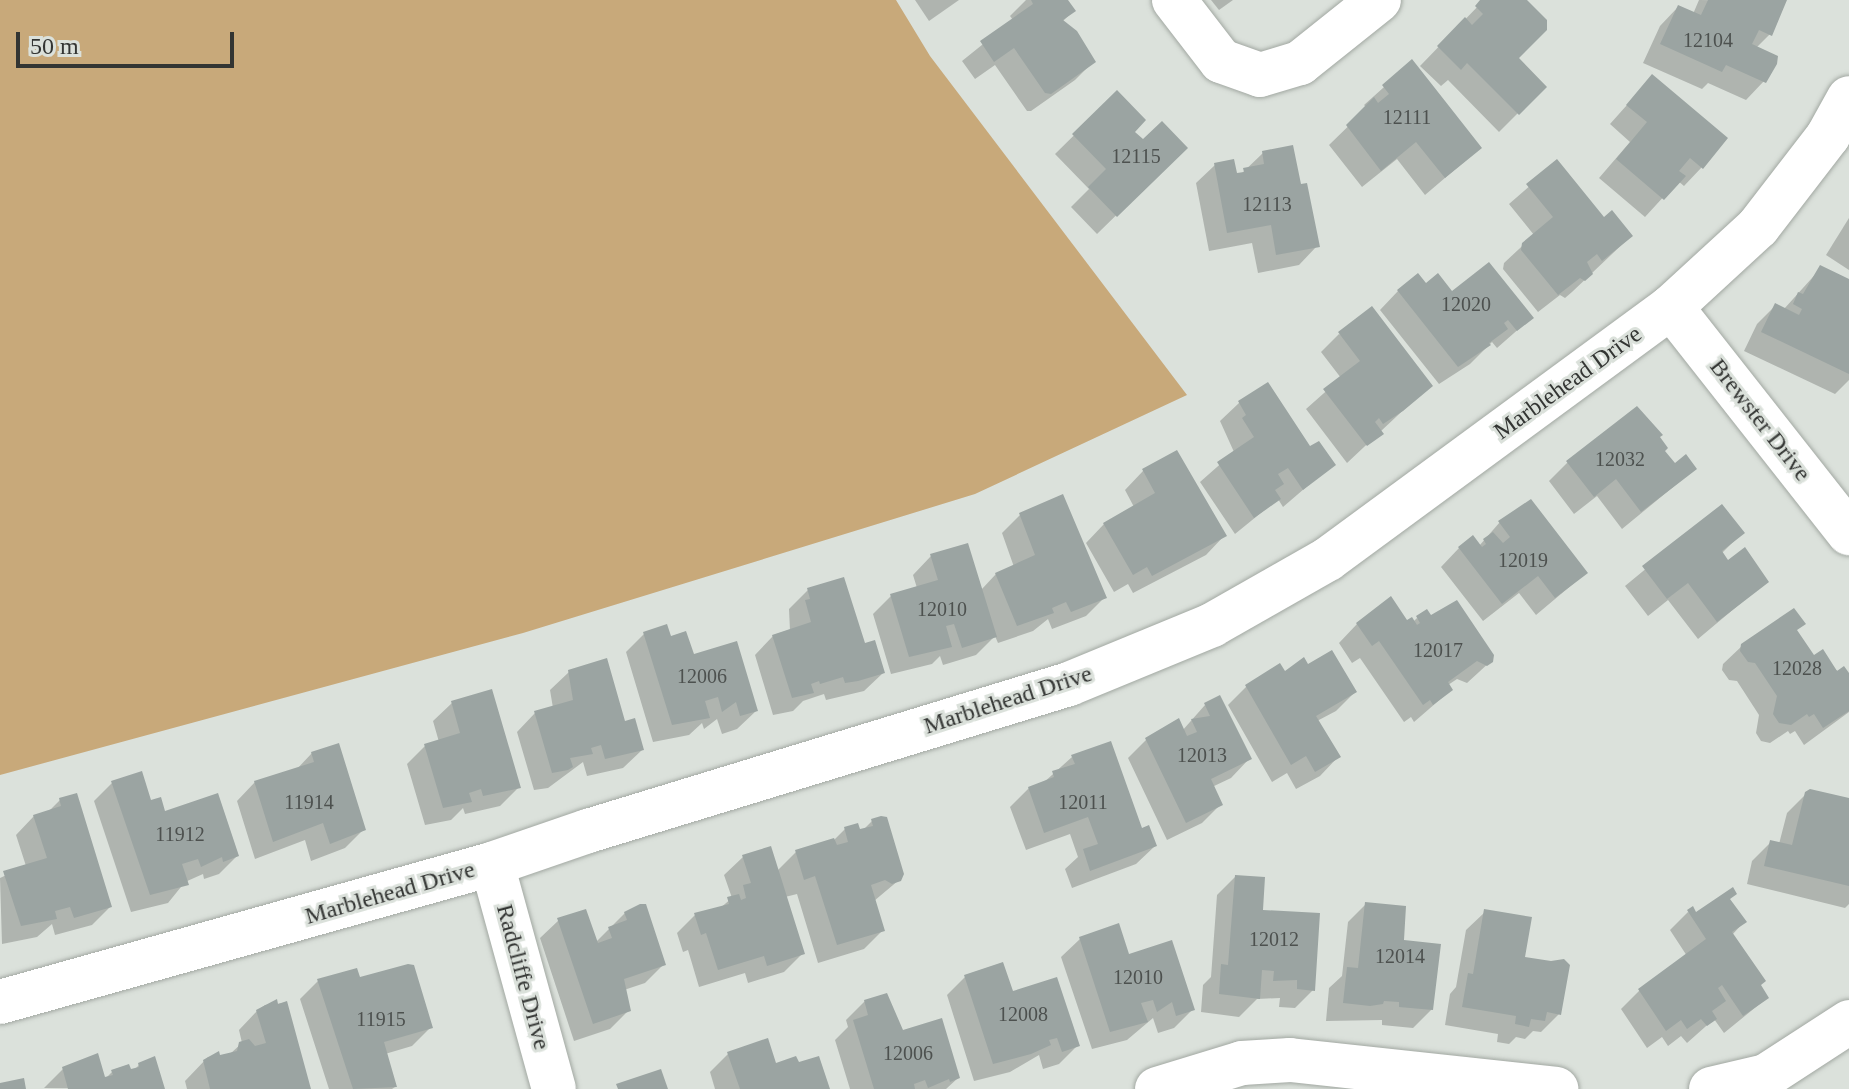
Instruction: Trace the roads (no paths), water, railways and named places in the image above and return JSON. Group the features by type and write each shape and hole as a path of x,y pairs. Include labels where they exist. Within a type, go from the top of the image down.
{"street":[{"path":"1174,0 1221,61 1260,75 1300,63 1379,0"},
{"name":"Marblehead Drive","path":"0,1002 492,864 588,831 1069,684 1212,625 1328,559 1671,307 1758,227 1828,136 1849,98"},
{"name":"Brewster Drive","path":"1671,307 1849,533"},
{"name":"Radcliffe Drive","path":"492,864 554,1089"},
{"path":"1711,1089 1766,1076 1849,1022"},
{"path":"1157,1089 1242,1063 1290,1060 1556,1089"}]}
